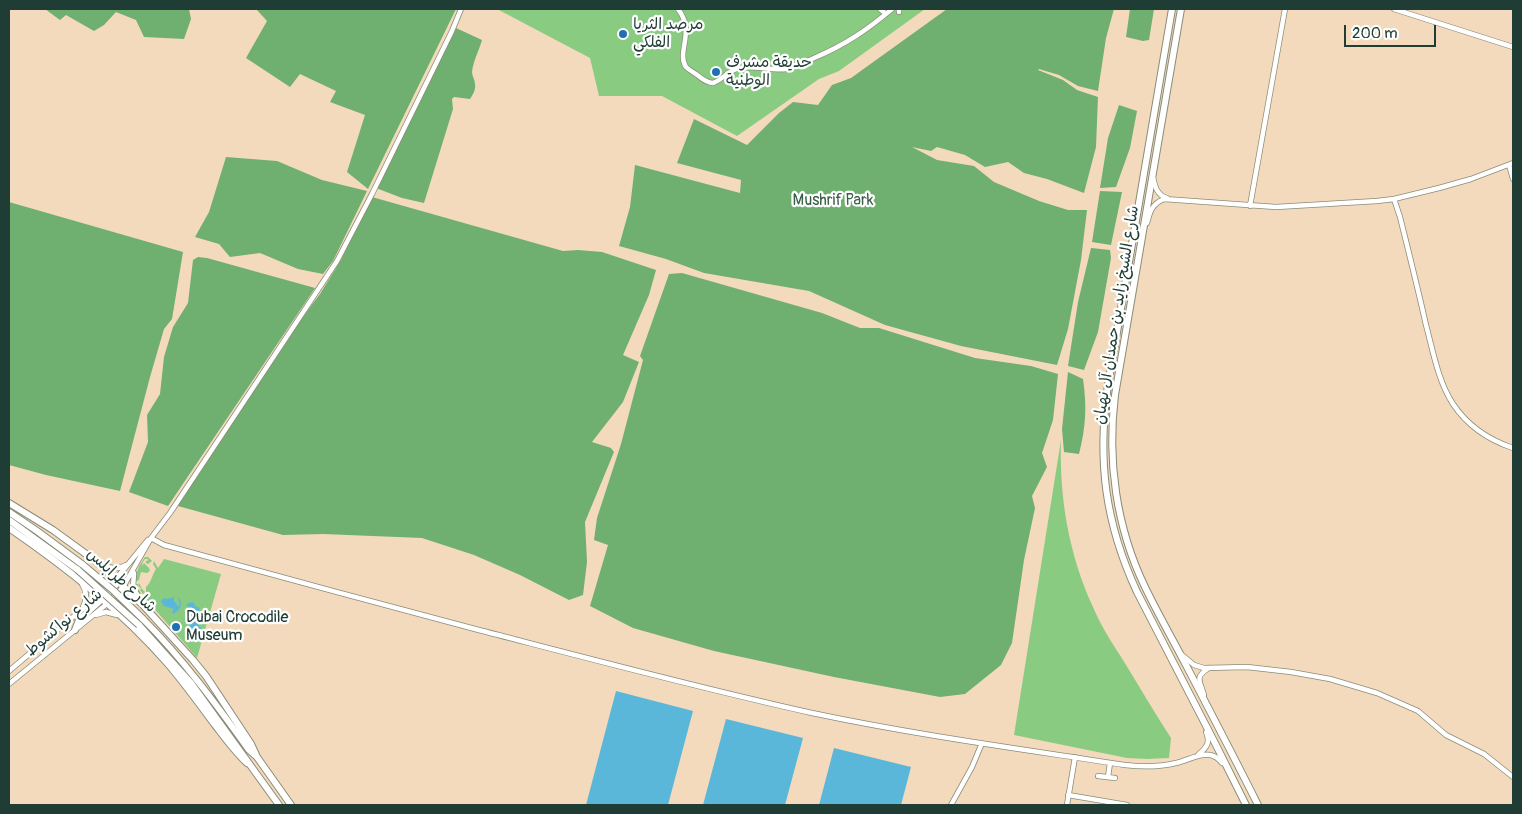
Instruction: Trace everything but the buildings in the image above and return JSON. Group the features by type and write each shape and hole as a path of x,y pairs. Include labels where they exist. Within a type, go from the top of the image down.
{"highway":[{"name":"شارع الشيخ زايد بن حمدان آل نهيان","path":"1172,9 1108,385 1103,451 1107,500 1121,556 1137,592 1246,805"},
{"name":"شارع الشيخ زايد بن حمدان آل نهيان","path":"1181,9 1114,404 1112,444 1114,478 1117,501 1131,552 1145,586 1258,805"},
{"path":"9,502 53,530 97,562 142,604 206,676 251,744 257,757"},
{"name":"شارع طرابلس","path":"9,512 37,531 81,567 141,622 158,634 190,671 292,805"},
{"name":"شارع طرابلس","path":"9,520 81,567"},
{"path":"9,528 78,578 127,622 167,662 236,752 247,763"},
{"path":"75,630 79,620 114,588 115,579"},
{"name":"شارع طرابلس","path":"141,622 176,664 279,805"}],"street":[{"path":"461,9 381,176 337,260 175,505 151,538 164,545 259,571 703,688 839,718 1110,763 1159,766 1208,754 1217,757 1234,780"},
{"path":"678,9 687,26 685,64 690,70 711,83 716,83 731,71 740,68 780,69 799,65 848,42 868,29 892,9"},
{"path":"880,9 886,14"},
{"path":"1250,206 1285,9"},
{"path":"1394,9 1513,47"},
{"path":"1142,238 1151,210 1160,201 1169,199 1250,206 1360,203 1394,199 1452,185 1511,164 1513,178"},
{"path":"1153,174 1157,191 1169,199"},
{"path":"1394,199 1435,358 1446,391 1464,417 1475,427 1488,437 1513,448"},
{"name":"شارع نواكشوط","path":"115,579 151,538"},
{"name":"شارع نواكشوط","path":"9,671 81,610 123,587 151,538"},
{"path":"97,562 113,569 121,568 129,563"},
{"path":"135,568 134,587 142,604"},
{"path":"78,578 86,593 86,602 81,610"},
{"name":"شارع نواكشوط","path":"9,684 90,618 103,599"},
{"path":"90,618 108,612 116,614 127,622"},
{"path":"1178,650 1194,665 1209,668 1242,667 1291,672 1377,693 1418,711 1446,735 1484,754 1513,777"},
{"path":"1205,701 1200,676 1201,673 1209,668"},
{"path":"1198,756 1207,747 1208,742 1208,736 1199,712"},
{"path":"951,805 972,767 982,743"},
{"path":"1067,805 1075,757"},
{"path":"1108,777 1110,763"},
{"path":"1098,776 1115,778"},
{"path":"1068,795 1123,805"}],"green space":[{"path":"45,9 189,9 191,19 184,39 144,37 136,20 116,12 104,25 94,31 66,15 60,20"},
{"path":"256,9 456,9 368,189 347,172 365,115 330,102 336,91 300,74 290,87 246,58 267,21"},
{"name":"حديقة مشرف الوطنية","path":"497,9 925,9 839,71 819,79 737,136 662,96 599,96 590,58"},
{"name":"Mushrif Park","path":"947,9 1114,9 1106,38 1098,91 1078,86 1059,75 1038,70 1063,80 1077,90 1098,97 1096,147 1084,193 1047,179 1024,173 1008,162 985,167 965,155 937,147 931,151 912,147 937,160 974,166 994,182 1039,201 1068,210 1087,210 1081,260 1068,329 1057,365 961,346 885,325 809,291 704,273 666,259 619,246 630,207 635,165 740,193 741,180 677,163 694,119 747,145 779,113 793,102 818,105 832,85 851,78"},
{"path":"1130,9 1154,9 1149,40 1143,41 1126,37"},
{"path":"456,28 482,40 472,72 475,88 470,99 454,97 452,99 453,109 424,203 402,198 376,188"},
{"path":"1119,105 1137,111 1130,148 1116,187 1100,188 1108,138"},
{"path":"226,157 277,161 322,180 367,191 333,261 323,274 298,269 260,253 230,257 219,244 195,237 209,212"},
{"path":"1100,191 1122,192 1111,245 1092,242"},
{"path":"372,197 563,251 602,252 656,270 649,295 623,355 639,362 623,402 592,442 611,448 614,452 585,522 587,562 583,595 569,600 520,575 474,555 422,538 323,534 283,535 178,506 282,345 320,294 341,260"},
{"path":"9,202 183,252 172,319 164,329 120,491 9,465"},
{"path":"1091,248 1110,250 1111,258 1098,332 1084,370 1068,366 1078,302"},
{"path":"198,257 315,288 168,506 129,492 148,442 147,415 160,394 164,357 173,327 188,303 193,260"},
{"path":"682,273 822,313 860,328 879,328 975,358 1031,366 1058,374 1053,420 1042,453 1047,467 1032,496 1035,508 1024,560 1012,643 1001,665 965,694 940,697 834,677 714,651 633,628 590,606 608,545 594,540 597,518 621,444 643,360 640,356 669,274"},
{"path":"1068,372 1083,379 1085,416 1079,454 1064,452 1062,429"},
{"path":"1061,440 1064,504 1067,525 1078,567 1103,628 1171,738 1169,758 1127,758 1014,735"},
{"path":"145,557 148,557 152,561 148,564 146,561 149,560 145,559 143,562 143,560 142,566 144,563 150,571 147,573 141,572 139,580 135,582 139,566 142,561"},
{"path":"164,559 221,574 197,658 143,598 146,594 146,587 156,569 153,564 154,561 158,568"},
{"path":"139,583 145,592 143,594 140,590 141,588 138,586"}],"water":[{"path":"174,597 174,601 179,607 180,604 177,597 181,604 178,610 173,614 174,609 164,606 161,601 164,598"},
{"path":"193,602 195,606 200,608 194,619 201,628 196,639 193,638 189,629 189,617 185,616 191,611 191,608 186,605"},
{"path":"616,691 693,711 668,805 586,805"},
{"path":"726,719 803,738 785,805 703,805"},
{"path":"834,748 911,767 901,805 819,805"}],"place":[{"name":"مرصد الثريا الفلكي","path":"623,34"},
{"name":"حديقة مشرف الوطنية","path":"716,72"},
{"name":"Dubai Crocodile Museum","path":"176,627"}]}
